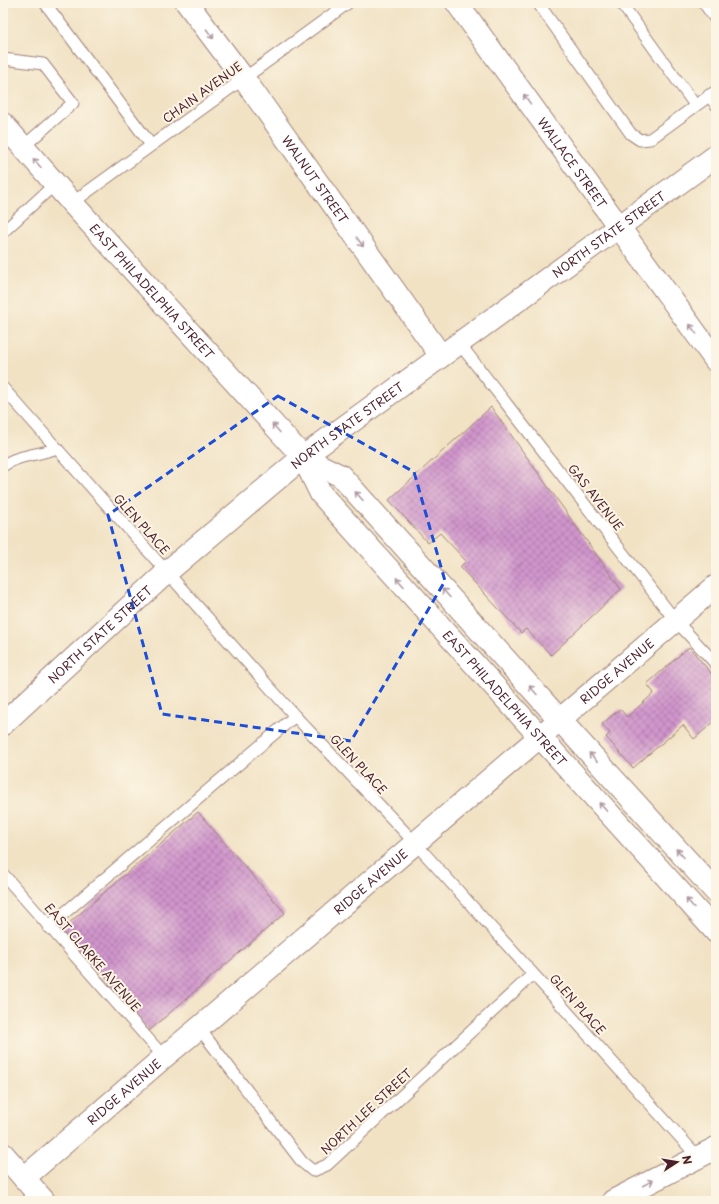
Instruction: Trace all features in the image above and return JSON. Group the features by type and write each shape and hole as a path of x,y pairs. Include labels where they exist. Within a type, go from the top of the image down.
{"street":[{"name":"WALNUT STREET","path":"187,3 244,79 441,356"},
{"name":"WALLACE STREET","path":"457,3 716,361"},
{"name":"EAST PHILADELPHIA STREET","path":"3,124 72,203 303,457 321,494 716,932"},
{"name":"NORTH STATE STREET","path":"3,724 167,572 303,457 716,156"},
{"name":"EAST PHILADELPHIA STREET","path":"303,457 341,476 716,892"},
{"name":"RIDGE AVENUE","path":"24,1178 716,586"},
{"path":"613,1201 707,1152"},
{"path":"3,1154 44,1201"}],"lane":[{"path":"45,3 151,146"},
{"name":"CHAIN AVENUE","path":"72,203 348,3"},
{"path":"538,3 631,134 640,140 650,139 712,93 716,105"},
{"path":"621,3 695,105"},
{"path":"704,3 716,20"},
{"path":"3,59 43,64 73,103 23,147"},
{"path":"3,232 56,184"},
{"name":"GAS AVENUE","path":"459,343 675,620 716,664"},
{"name":"GLEN PLACE","path":"3,388 296,716 416,844 533,974 707,1152"},
{"path":"5,460 47,452 57,448"},
{"path":"48,926 296,716"},
{"name":"EAST CLARKE AVENUE","path":"3,874 164,1057"},
{"name":"NORTH LEE STREET","path":"199,1028 302,1162 312,1171 326,1165 533,974"}],"highlighted area":[{"path":"278,396 414,472 445,581 351,741 162,714 108,515"}],"building":[{"path":"491,407 621,589 551,655 526,629 521,633 460,567 466,561 440,533 428,543 389,500"},
{"path":"689,647 716,679 716,720 694,739 683,725 633,768 606,737 610,733 602,724 620,709 627,717 654,693 647,684"},
{"path":"198,812 285,913 149,1031 61,930"}]}
